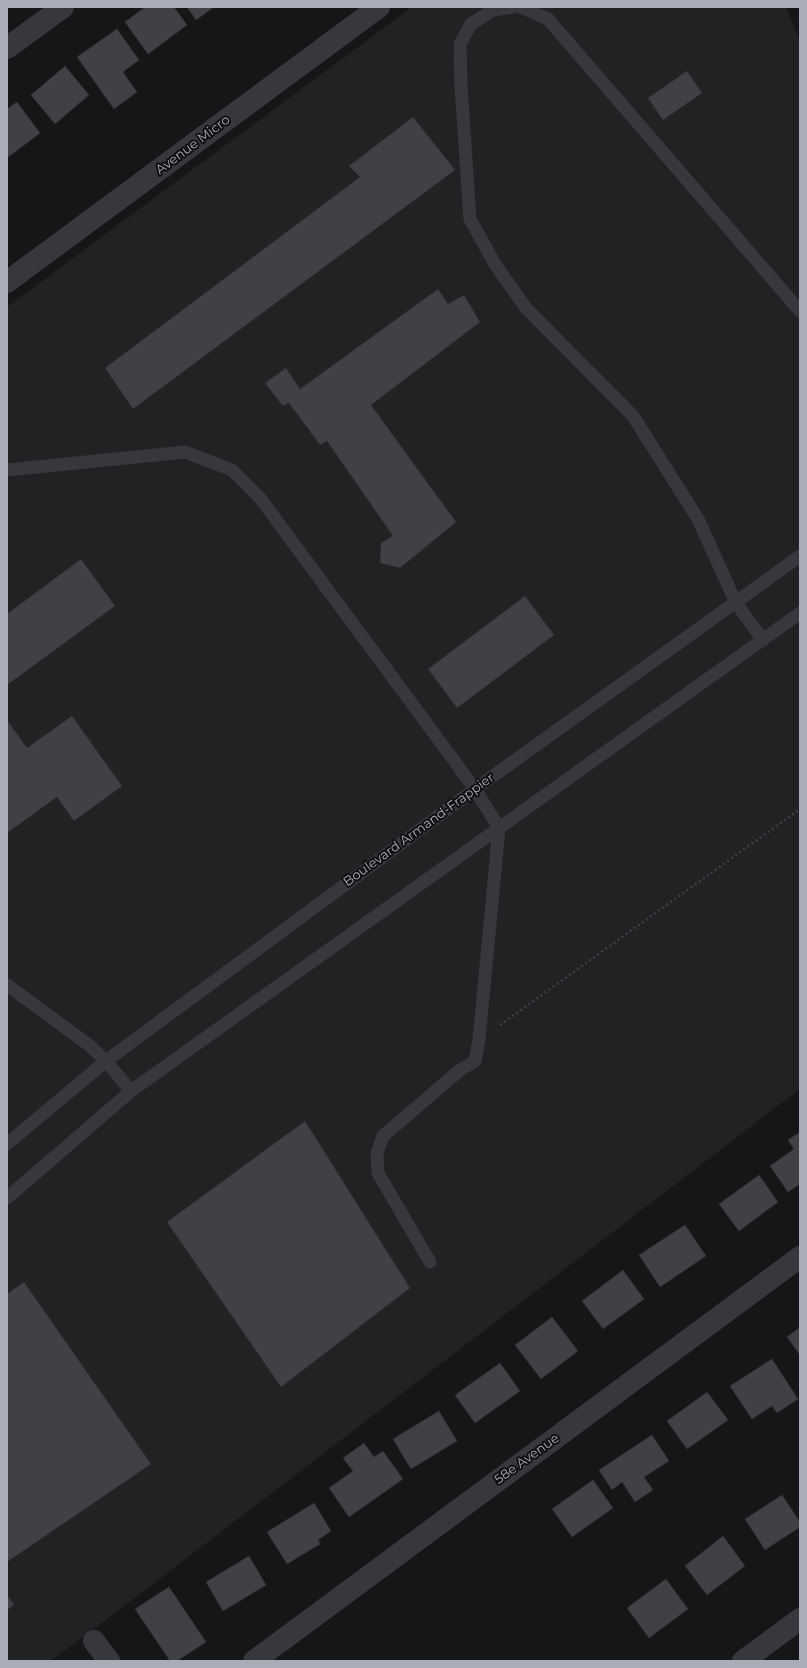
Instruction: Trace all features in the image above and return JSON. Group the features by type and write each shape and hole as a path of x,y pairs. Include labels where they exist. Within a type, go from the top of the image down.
{"street":[{"path":"7,48 63,7"},
{"name":"Avenue Micro","path":"7,282 379,7"},
{"name":"58e Avenue","path":"254,1661 800,1257"},
{"path":"743,1661 800,1618"},
{"path":"94,1641 109,1661"}],"lane":[{"path":"512,7 493,10 471,24 460,44 461,86 470,219 496,266 526,308 633,416 698,519 736,603 763,640"},
{"path":"521,7 548,19 800,311"},
{"path":"7,470 184,452 232,470 260,498 475,789 499,828 480,1040 475,1061 460,1070 383,1136 377,1153 378,1173 430,1262"},
{"name":"Boulevard Armand-Frappier","path":"7,1144 106,1061 475,789 800,556"},
{"path":"7,1198 131,1091 800,614"},
{"path":"7,985 89,1045 106,1061 131,1091"}],"path":[{"path":"480,1040 800,809"}],"shaded area":[{"path":"412,7 786,7 800,40 800,1089 85,1636 50,1661 7,1661 7,307"}],"building":[{"path":"145,7 174,7 187,25 148,54 125,22"},
{"path":"187,7 214,7 196,20"},
{"path":"117,29 139,60 123,72 137,92 114,109 77,57"},
{"path":"65,66 89,95 55,124 31,95"},
{"path":"687,71 702,93 663,120 648,98"},
{"path":"17,102 40,133 7,158 7,109"},
{"path":"413,117 455,170 133,409 105,368 360,177 349,166"},
{"path":"438,289 448,304 464,295 480,322 371,405 456,522 400,568 380,563 381,543 393,536 327,441 320,445 289,403 283,406 265,383 286,368 300,389"},
{"path":"81,559 115,606 7,685 7,614"},
{"path":"525,596 554,635 457,708 428,669"},
{"path":"72,716 122,786 74,821 57,797 7,833 7,720 27,748"},
{"path":"305,1121 410,1288 281,1387 167,1222"},
{"path":"800,1132 800,1184 788,1192 770,1166 794,1149 788,1140"},
{"path":"759,1175 778,1202 739,1231 719,1204"},
{"path":"685,1225 706,1256 660,1287 639,1255"},
{"path":"623,1270 644,1299 603,1329 582,1301"},
{"path":"24,1282 151,1464 7,1562 7,1294"},
{"path":"552,1317 578,1351 541,1379 515,1345"},
{"path":"800,1327 800,1355 787,1337"},
{"path":"772,1359 798,1399 777,1413 772,1406 752,1419 730,1386"},
{"path":"500,1363 520,1391 475,1423 455,1395"},
{"path":"707,1392 728,1420 687,1449 667,1421"},
{"path":"439,1411 457,1441 411,1469 393,1439"},
{"path":"652,1435 669,1461 644,1477 653,1490 635,1502 622,1482 612,1490 599,1470"},
{"path":"364,1443 374,1457 383,1451 403,1479 349,1517 329,1488 353,1471 343,1458"},
{"path":"593,1480 613,1508 572,1537 552,1509"},
{"path":"782,1495 800,1522 800,1527 765,1550 745,1519"},
{"path":"314,1503 331,1531 318,1540 320,1544 287,1564 267,1532"},
{"path":"723,1536 745,1566 707,1595 685,1566"},
{"path":"249,1556 266,1585 223,1611 206,1582"},
{"path":"666,1579 688,1609 649,1638 627,1608"},
{"path":"169,1587 206,1642 177,1661 170,1661 135,1609"},
{"path":"7,1595 14,1605 7,1610"}]}
